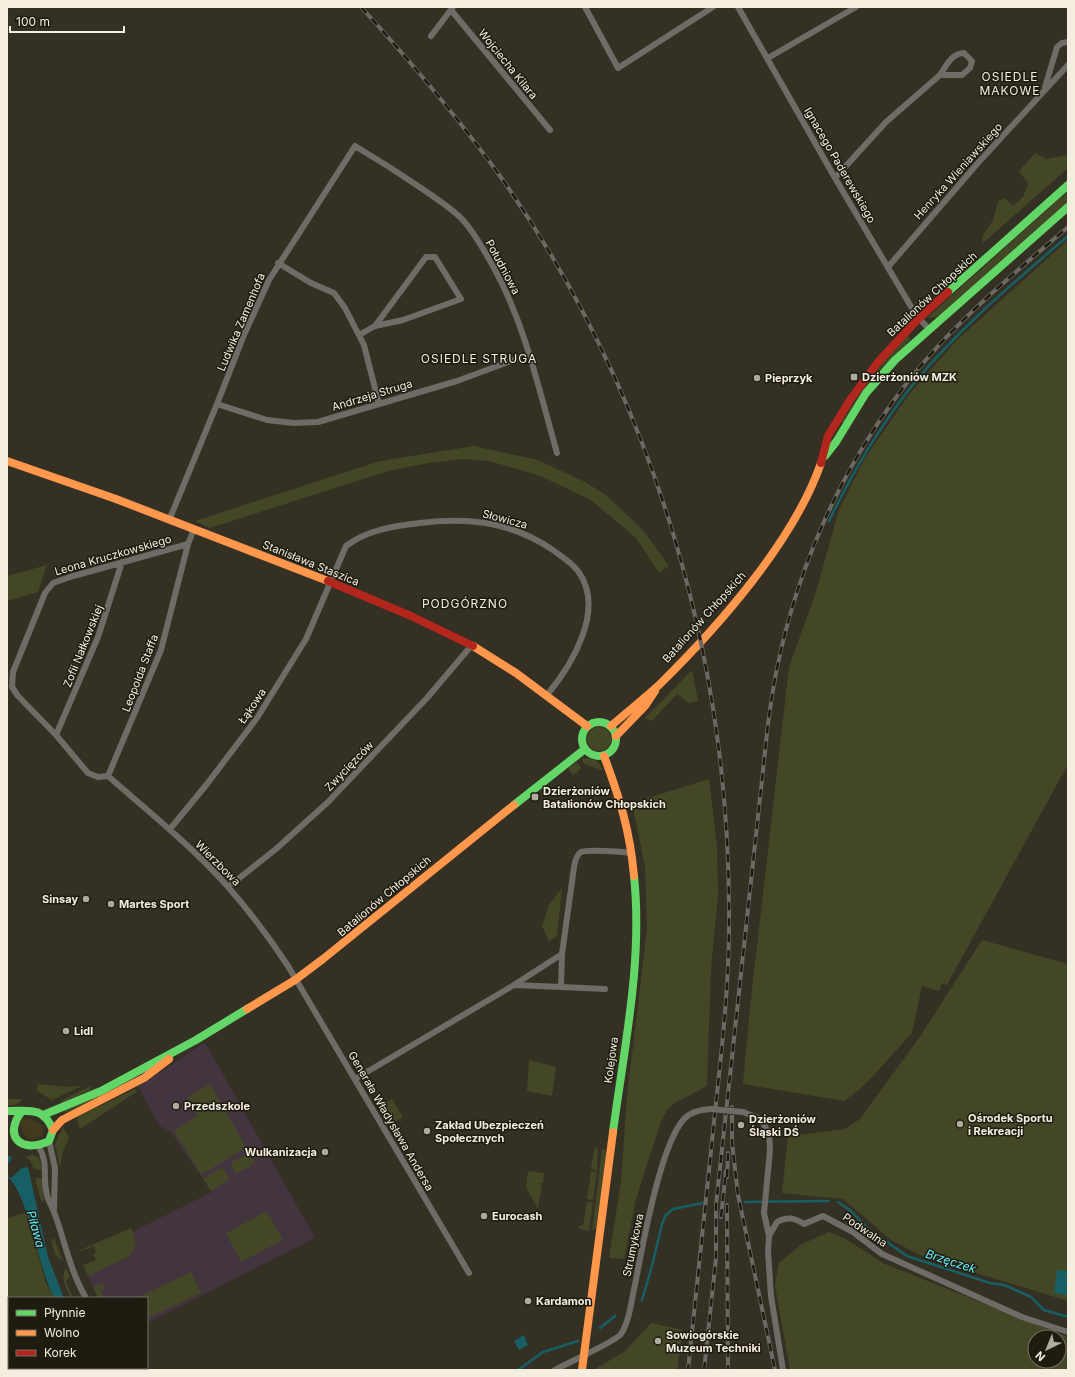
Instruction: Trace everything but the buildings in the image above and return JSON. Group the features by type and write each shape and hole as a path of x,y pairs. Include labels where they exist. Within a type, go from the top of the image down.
{"main road":[{"name":"Batalionów Chłopskich","path":"611,726 658,685 730,608 775,551 804,502 823,458 828,436 862,383 898,339 918,319 1068,186"},
{"name":"Batalionów Chłopskich","path":"823,458 836,442 859,403 873,384 895,360 1068,207"},
{"name":"Stanisława Staszica","path":"7,461 170,518 194,529 332,582 471,646 547,695 587,726"},
{"name":"Batalionów Chłopskich","path":"616,736 645,706 658,685"},
{"path":"596,722 601,722 611,726 616,736 614,748 604,756 593,755 585,749 582,735 587,726 596,722"},
{"name":"Batalionów Chłopskich","path":"43,1115 101,1091 187,1045 295,980 323,959 457,849 585,749"},
{"name":"Kolejowa","path":"582,1370 635,957 638,910 637,884 632,853 619,796 604,756"},
{"name":"Batalionów Chłopskich","path":"53,1130 62,1120 144,1078 187,1045"},
{"path":"7,1111 34,1110 43,1115 50,1122 53,1130 49,1141 39,1147 28,1147 21,1144 16,1139 10,1130 13,1122 22,1111"}],"street":[{"path":"585,7 618,68 713,7"},
{"name":"Ignacego Paderewskiego","path":"738,7 835,178 918,319 929,329"},
{"path":"768,58 856,7"},
{"name":"Wojciecha Kilara","path":"431,36 452,8 550,130"},
{"name":"Henryka Wieniawskiego","path":"1045,88 1057,47 1062,43 1068,42"},
{"path":"835,178 886,122 940,75 948,62 958,53 964,53 972,60 970,68 962,75 940,75"},
{"name":"Henryka Wieniawskiego","path":"888,267 1045,88 1068,65"},
{"name":"Ludwika Zamenhofa","path":"170,518 244,334 278,263 354,146"},
{"name":"Południowa","path":"354,146 379,160 432,196 461,218 473,232 504,285 530,354 556,453"},
{"path":"359,335 375,326 403,320 461,299 435,257 426,257 375,326"},
{"path":"278,263 311,283 334,293 364,345 379,404"},
{"name":"Andrzeja Struga","path":"217,404 267,420 294,423 318,422 457,381 530,354"},
{"name":"Słowicza","path":"332,582 346,546 355,539 386,528 438,521 469,520 497,525 529,535 568,560 584,583 588,598 588,616 576,652 547,695"},
{"name":"Leopolda Staffa","path":"108,776 161,650 188,544 194,529"},
{"name":"Leona Kruczkowskiego","path":"108,776 98,777 88,773 56,735 18,696 12,687 13,672 45,593 53,583 188,544"},
{"name":"Zofii Nałkowskiej","path":"56,735 98,637 122,562"},
{"name":"Łąkowa","path":"170,829 207,784 256,718 306,639 332,582"},
{"name":"Zwycięzców","path":"228,887 276,849 328,802 427,698 471,646"},
{"name":"Wierzbowa","path":"108,776 170,829 228,887 258,922 295,980"},
{"path":"561,987 562,954 574,866 577,856 581,852 590,851 632,853"},
{"path":"354,1079 514,985 562,954"},
{"name":"Generała Władysława Andersa","path":"295,980 469,1273"},
{"path":"514,985 605,989"},
{"name":"Strumykowa","path":"555,1370 616,1339 624,1327 631,1306 650,1213 672,1138 686,1117 702,1110 711,1109 743,1112 761,1119 769,1134 770,1150 764,1213 769,1236"},
{"path":"49,1141 55,1168 54,1211"},
{"path":"39,1147 44,1158 46,1192 54,1211 70,1263 86,1297"},
{"name":"Podwalna","path":"769,1236 774,1225 781,1219 796,1219 804,1224 823,1216 834,1220 853,1232 882,1254 1022,1317 1068,1332"},
{"path":"769,1236 768,1246 771,1296 783,1370"}],"shaded area":[{"path":"205,1042 315,1238 148,1322 148,1297 98,1297 88,1276 130,1256 136,1244 132,1232 212,1192 171,1132 160,1126 138,1087"}],"green space":[{"path":"1035,153 1046,159 1068,155 1068,168 983,243 982,237 993,220 998,201 1005,198 1013,206 1023,197 1028,184 1019,171"},
{"path":"1068,191 1068,202 937,317 928,317"},
{"path":"1068,240 1068,764 947,985 942,984 939,991 922,986 912,1033 861,1088 844,1101 743,1084 750,1007 789,667 815,595 839,510 865,458 910,393 956,341"},
{"path":"907,335 911,339 879,370 862,391 881,363"},
{"path":"862,391 844,424 841,422"},
{"path":"474,446 538,460 585,482 606,495 644,531 669,566 659,573 636,538 591,500 538,475 489,461 462,459 429,463 388,471 210,528 195,521 380,461"},
{"path":"47,565 38,592 7,601 7,576"},
{"path":"692,670 698,701 689,703 677,694 652,721 645,718"},
{"path":"599,727 607,731 611,739 607,747 599,751 591,747 587,739 591,731"},
{"path":"588,758 597,761 604,771 585,764 581,759"},
{"path":"577,762 581,767 580,770 573,775 568,768"},
{"path":"709,779 717,846 718,896 711,968 707,1086 673,1104 667,1110 661,1121 636,1199 624,1259 609,1258 621,1181 627,1096 647,930 645,867 632,803"},
{"path":"562,888 557,936 549,941 542,926 549,905"},
{"name":"Ośrodek Sportu i Rekreacji","path":"982,940 1068,964 1068,1301 924,1257 891,1240 843,1199 782,1193 788,1136 845,1129 860,1119 921,1035"},
{"path":"529,1060 556,1067 552,1096 527,1091"},
{"path":"138,1075 125,1085 65,1113 64,1111"},
{"path":"38,1084 69,1087 84,1085 52,1100 37,1091"},
{"path":"210,1084 246,1147 201,1175 174,1131 197,1116 187,1097"},
{"path":"91,1086 90,1090 61,1103 62,1100"},
{"path":"135,1089 138,1091 80,1129 77,1120 79,1116"},
{"path":"7,1099 23,1099 16,1104 7,1105"},
{"path":"392,1099 403,1117 393,1123 381,1105"},
{"path":"63,1127 69,1138 62,1154 60,1169 55,1144"},
{"path":"598,1148 597,1170 591,1169 594,1149"},
{"path":"602,1149 605,1150 606,1153 597,1227 592,1231"},
{"path":"249,1153 255,1163 236,1174 230,1163"},
{"path":"33,1155 39,1158 42,1170 34,1169 30,1160 25,1157"},
{"path":"222,1167 230,1179 211,1191 203,1179"},
{"path":"528,1171 544,1173 543,1183 539,1183 542,1185 538,1209 526,1187"},
{"path":"591,1171 597,1172 593,1200 587,1199"},
{"path":"35,1178 42,1178 44,1202 41,1201"},
{"path":"587,1202 593,1202 589,1231 580,1229 578,1226 583,1225"},
{"path":"267,1211 283,1240 241,1262 226,1233"},
{"path":"26,1212 46,1283 53,1297 8,1297 8,1301 7,1300 7,1219"},
{"path":"131,1228 136,1244 130,1256 88,1276 83,1265 96,1260 93,1254 96,1253 94,1246 78,1251"},
{"path":"829,1232 844,1238 885,1264 1048,1329 1027,1329 1027,1369 1067,1369 1068,1337 1068,1370 790,1370 775,1285 779,1263 802,1244"},
{"path":"54,1238 63,1261 55,1254 51,1240"},
{"path":"66,1268 70,1277 66,1282 73,1297 70,1297 64,1283 64,1272"},
{"path":"191,1272 201,1293 149,1317 148,1297 139,1297"},
{"path":"103,1283 105,1288 100,1291 103,1297 98,1297 93,1287"},
{"name":"Sowiogórskie Muzeum Techniki","path":"651,1323 683,1330 677,1370 593,1370 624,1352"},
{"path":"52,1369 92,1370 53,1370"}],"sand":[{"path":"29,1118 44,1126 43,1135 35,1139 27,1138 19,1124 23,1119"}],"water":[{"name":"Piława","path":"7,1155 28,1167 48,1257 64,1297 54,1297 48,1285 21,1199 15,1185 7,1176"},
{"path":"1057,1270 1068,1271 1068,1295 1054,1293"},
{"path":"524,1335 528,1345 519,1350 514,1341"}],"pier":[{"path":"13,1157 28,1167 22,1168 11,1178 7,1176 7,1165"}],"waterway":[{"path":"829,521 866,452 911,387 966,327 1006,289 1068,236"},
{"name":"Brzęczek","path":"745,1202 829,1201"},
{"name":"Brzęczek","path":"838,1202 851,1211 867,1228 907,1256 990,1283 1004,1285 1031,1297 1044,1310 1068,1317"},
{"name":"Brzęczek","path":"642,1300 662,1224 666,1215 673,1209 703,1203"},
{"name":"Brzęczek","path":"600,1328 615,1316"},
{"name":"Brzęczek","path":"518,1370 543,1352 578,1341"}],"railway":[{"path":"361,7 399,49 471,137 505,183 558,266 604,353 642,444 674,537 699,632 716,728 726,826 729,949 724,1023 688,1370"},
{"path":"704,1370 716,1258 716,1205 768,724 776,672 789,620 805,570 824,521 848,474 875,428 905,385 954,329 1002,284 1068,227"},
{"path":"732,1107 732,1143 738,1195 775,1370"},
{"path":"727,1177 728,1153"},
{"path":"721,1217 726,1171"},
{"path":"727,1205 728,1370"}],"traffic: fast":[{"path":"948,292 1068,185"},
{"path":"825,456 836,442 866,393 895,360 1068,207"},
{"path":"596,722 602,722 606,723 613,729 616,739 615,746 609,753 602,756 596,756 592,755 585,749 582,742 582,736 583,732 589,725 596,722"},
{"path":"514,805 585,749"},
{"path":"613,1132 627,1036 634,972 636,940 634,876"},
{"path":"43,1115 101,1091 196,1040 247,1009"},
{"path":"7,1111 29,1111 40,1113 49,1122 53,1130 49,1141 39,1145 23,1144 18,1141 14,1128 16,1120 22,1111"}],"traffic: slow":[{"path":"7,461 116,499 328,581"},
{"path":"611,726 659,685 682,662 752,582 793,522 809,493 821,463"},
{"path":"473,646 516,673 587,726"},
{"path":"616,736 645,706 655,691"},
{"path":"604,756 624,815 630,844 634,876"},
{"path":"247,1009 295,980 323,959 514,805"},
{"path":"53,1130 62,1120 144,1078 169,1059"},
{"path":"582,1370 613,1132"}],"traffic: jam":[{"path":"821,463 828,436 850,400 878,362 918,319 948,292"},
{"path":"328,581 411,616 473,646"}],"place":[{"name":"Dzierżoniów MZK","path":"854,377"},
{"name":"Pieprzyk","path":"757,378"},
{"name":"Dzierżoniów Batalionów Chłopskich","path":"535,797"},
{"name":"Sinsay","path":"86,899"},
{"name":"Martes Sport","path":"111,904"},
{"name":"Lidl","path":"66,1031"},
{"name":"Przedszkole","path":"176,1106"},
{"name":"Ośrodek Sportu i Rekreacji","path":"960,1124"},
{"name":"Dzierżoniów Śląski DŚ","path":"741,1125"},
{"name":"Zakład Ubezpieczeń Społecznych","path":"427,1131"},
{"name":"Wulkanizacja","path":"325,1152"},
{"name":"Eurocash","path":"484,1216"},
{"name":"Kardamon","path":"528,1301"},
{"name":"Sowiogórskie Muzeum Techniki","path":"658,1341"}],"district":[{"name":"OSIEDLE MAKOWE","path":"1010,83"},
{"name":"OSIEDLE STRUGA","path":"479,358"},
{"name":"PODGÓRZNO","path":"465,603"}]}
